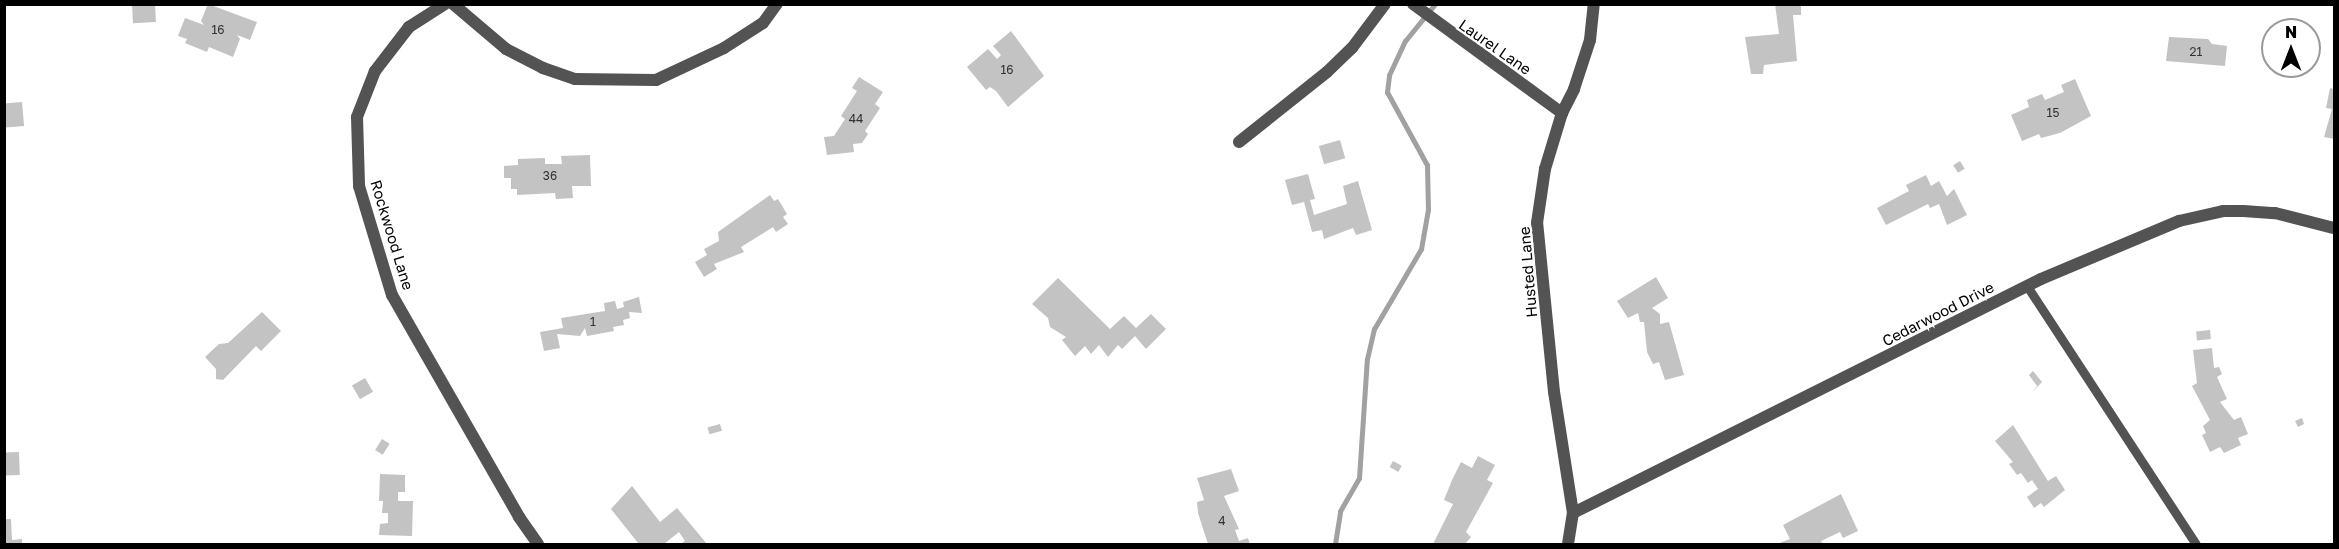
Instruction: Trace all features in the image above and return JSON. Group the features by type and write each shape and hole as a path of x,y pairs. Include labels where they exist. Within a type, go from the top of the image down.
{"street":[{"name":"Rockwood Lane","path":"445,4 409,27 375,71 357,117 359,186 392,295 465,419 519,518 538,544"},
{"path":"453,4 506,49 543,68 575,79 656,80 724,48 763,23 777,4"},
{"path":"1239,142 1327,72 1352,48 1384,4"},
{"name":"Husted Lane","path":"1568,544 1573,513 1554,392 1537,223 1545,170 1562,112 1574,89 1590,40 1594,4"},
{"name":"Laurel Lane","path":"1414,6 1562,112"},
{"name":"Cedarwood Drive","path":"1573,513 2026,286 2179,222 2213,213 2275,213 2334,228"}],"lane":[{"path":"2026,286 2196,544"}],"building":[{"path":"155,4 156,22 133,23 132,5"},
{"path":"208,4 257,22 250,40 237,35 240,39 233,57 209,47 207,52 185,43 187,39 178,36 185,18 204,25 201,21"},
{"path":"1775,4 1801,4 1801,15 1793,15 1797,61 1764,65 1763,74 1751,74 1745,37 1779,34"},
{"path":"1011,31 1044,76 1008,107 996,91 990,87 986,90 967,67 988,49 997,59 1001,55 993,46"},
{"path":"2169,37 2208,39 2212,44 2227,46 2225,66 2166,61"},
{"path":"859,77 883,92 875,104 880,108 865,131 868,134 862,143 853,144 854,152 827,155 824,137 834,136 845,119 841,116 857,91 852,88"},
{"path":"2075,79 2091,116 2060,133 2041,138 2039,134 2022,141 2011,115 2029,107 2027,100 2042,94 2045,100 2064,92 2061,85"},
{"path":"2330,88 2334,89 2334,139 2324,137 2332,109 2326,108"},
{"path":"22,102 24,126 6,127 4,104"},
{"path":"1340,140 1345,158 1324,164 1319,146"},
{"path":"590,155 591,186 572,186 573,198 556,199 555,193 517,195 517,189 511,189 511,178 504,178 504,166 518,165 518,159 545,158 545,164 562,164 561,156"},
{"path":"1960,161 1965,169 1958,173 1953,165"},
{"path":"1308,174 1315,199 1310,200 1314,215 1347,204 1343,186 1358,181 1372,230 1356,235 1353,228 1324,239 1322,230 1312,232 1304,202 1292,205 1285,180"},
{"path":"1926,175 1931,186 1939,181 1947,196 1954,189 1967,215 1947,225 1939,204 1930,208 1928,204 1886,225 1877,208 1909,191 1906,185"},
{"path":"770,195 774,201 778,199 787,214 783,217 788,224 776,232 773,227 741,247 744,252 714,264 717,269 704,277 695,262 707,255 704,249 719,241 718,232"},
{"path":"1656,277 1668,298 1652,308 1660,314 1660,324 1669,322 1684,375 1665,380 1659,362 1653,364 1647,352 1644,322 1640,322 1638,313 1628,318 1617,301"},
{"path":"1058,278 1110,329 1124,316 1136,328 1151,314 1166,329 1146,349 1135,336 1122,349 1118,345 1108,357 1099,345 1091,354 1085,346 1075,356 1062,340 1066,337 1050,327 1048,318 1032,304"},
{"path":"639,297 642,313 629,312 630,318 623,320 624,325 613,327 614,331 587,336 585,328 580,336 557,334 560,348 544,351 540,332 563,328 561,318 605,311 604,303 615,301 617,309 624,307 623,302"},
{"path":"262,312 281,331 261,351 256,346 223,380 216,379 216,369 205,357 219,344 228,343"},
{"path":"2210,330 2211,339 2197,340 2196,331"},
{"path":"2212,348 2214,368 2219,367 2222,374 2217,377 2227,399 2220,402 2234,420 2241,417 2248,434 2238,438 2241,445 2224,453 2220,447 2210,452 2202,435 2206,433 2203,426 2210,420 2192,386 2197,383 2193,350"},
{"path":"2033,371 2042,382 2032,392 2037,386 2029,375"},
{"path":"365,378 373,392 360,399 352,386"},
{"path":"2302,418 2304,424 2298,427 2295,421"},
{"path":"720,424 722,431 709,434 708,428"},
{"path":"2013,425 2048,481 2056,476 2065,490 2044,507 2041,503 2034,508 2027,497 2038,489 2032,480 2028,483 2021,473 2017,475 2009,464 2013,462 1995,441"},
{"path":"382,439 390,444 383,455 375,450"},
{"path":"19,452 20,475 5,476 4,453"},
{"path":"1478,456 1495,465 1487,480 1493,483 1466,532 1471,537 1465,544 1433,544 1453,504 1444,500 1461,462 1472,468"},
{"path":"1393,461 1402,466 1398,472 1390,467"},
{"path":"1231,469 1239,491 1224,496 1239,529 1235,530 1239,541 1248,538 1250,544 1208,544 1198,513 1197,502 1204,500 1197,478"},
{"path":"380,474 405,475 405,492 398,492 398,501 413,501 412,536 379,535 380,524 388,523 388,513 382,513 383,501 379,501"},
{"path":"632,486 660,522 677,508 707,544 681,544 685,541 679,532 664,544 638,543 611,509"},
{"path":"1841,494 1858,531 1843,538 1840,532 1821,541 1823,544 1777,544 1790,539 1783,525"},
{"path":"4,519 11,519 12,540 22,539 22,544 4,544"}],"waterway":[{"path":"1335,544 1340,511 1359,478 1367,359 1374,329 1421,249 1428,210 1427,165 1387,92 1389,75 1405,41 1435,4"}]}
